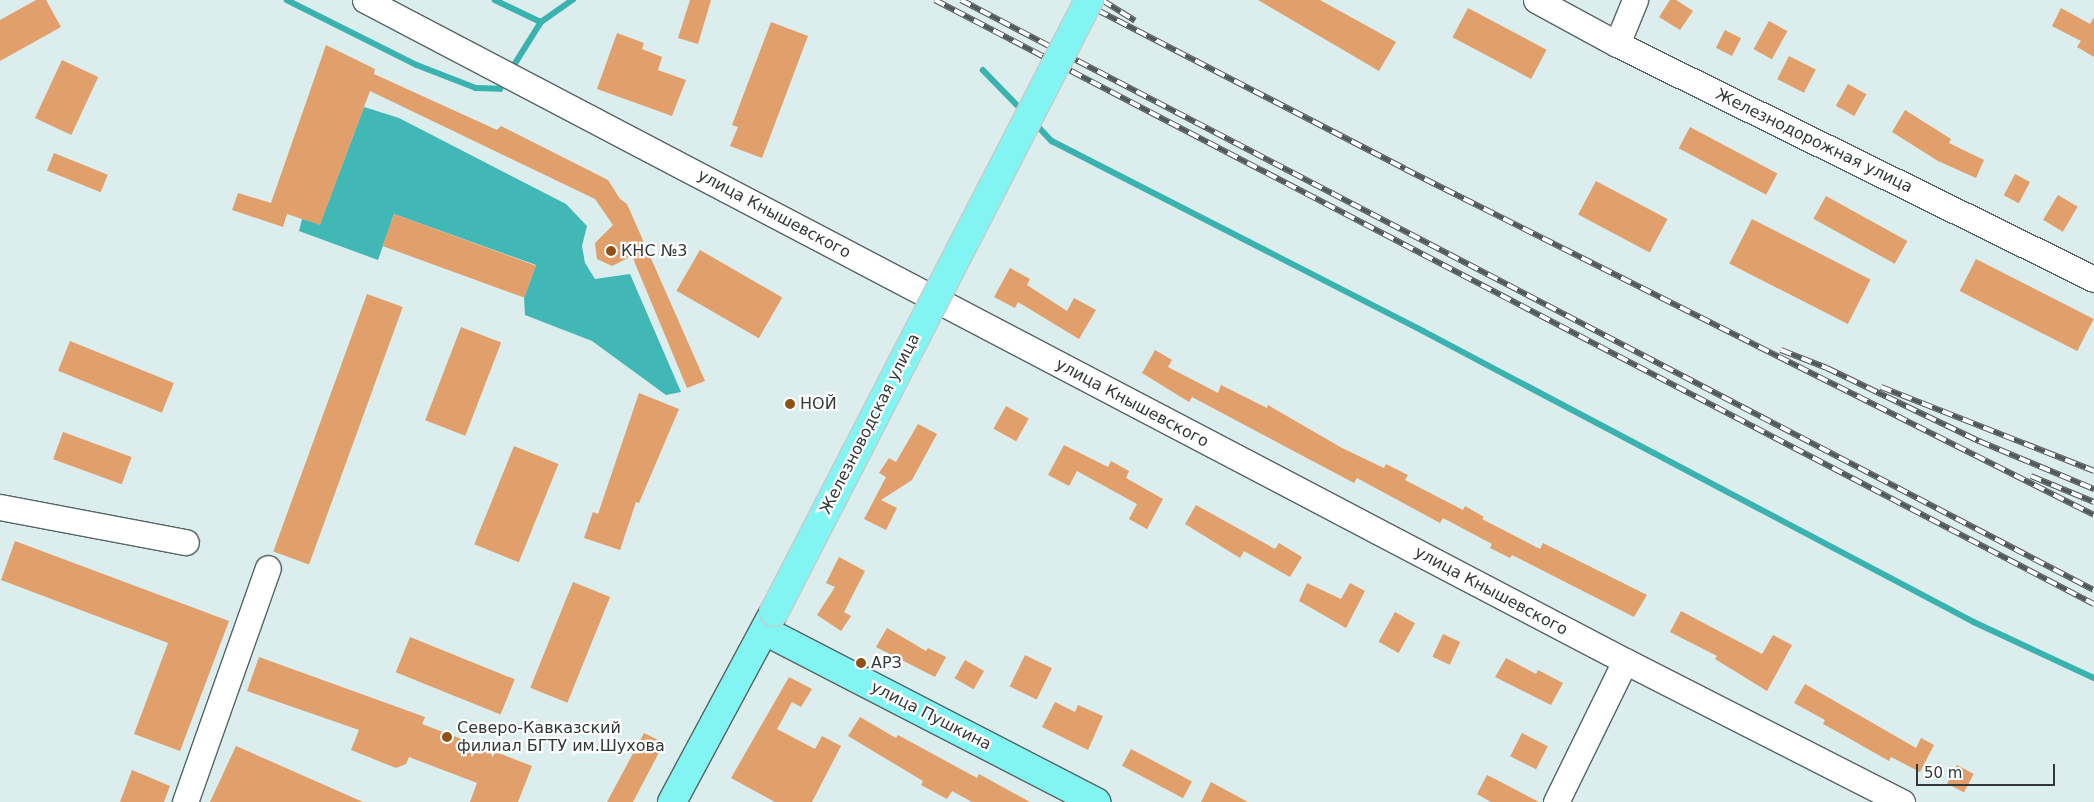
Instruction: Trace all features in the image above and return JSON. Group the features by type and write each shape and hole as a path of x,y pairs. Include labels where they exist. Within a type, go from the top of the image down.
{"main road":[{"name":"Железноводская улица","path":"672,802 769,621 1089,0"},
{"name":"улица Пушкина","path":"769,621 1097,802"}],"street":[{"name":"улица Кнышевского","path":"365,0 1625,661 1902,802"},
{"name":"Железнодорожная улица","path":"1536,0 1617,44 2094,279"},
{"path":"1617,44 1636,0"},
{"path":"0,507 186,542"},
{"path":"185,802 268,568"},
{"path":"1556,802 1625,661"}],"shaded area":[{"path":"364,107 399,118 566,204 587,226 582,246 585,263 595,279 630,274 681,392 666,395 592,341 525,315 524,298 536,265 394,214 378,260 299,231 302,219 320,224"}],"building":[{"path":"36,0 46,0 61,27 0,61 0,20"},
{"path":"690,0 711,0 698,44 678,38"},
{"path":"1258,0 1320,0 1396,42 1379,71"},
{"path":"1670,0 1676,0 1693,11 1680,30 1659,17"},
{"path":"1468,8 1547,50 1531,79 1453,37"},
{"path":"2061,8 2090,24 2094,17 2094,57 2077,47 2081,41 2052,26"},
{"path":"1769,21 1787,31 1772,59 1753,49"},
{"path":"771,22 808,36 762,158 730,146 738,127 732,125"},
{"path":"1725,30 1741,38 1732,56 1716,48"},
{"path":"617,33 644,43 642,49 662,57 658,70 686,80 672,116 597,89"},
{"path":"326,45 375,69 374,74 497,130 501,126 608,180 620,199 627,204 705,381 687,388 632,256 612,266 597,259 595,243 613,225 595,199 370,91 320,225 287,214 283,227 232,210 238,193 271,203"},
{"path":"1789,56 1816,70 1804,93 1777,79"},
{"path":"62,60 98,77 71,135 35,118"},
{"path":"1848,84 1866,94 1854,116 1836,106"},
{"path":"1905,110 1951,139 1949,143 1984,160 1976,178 1938,161 1892,132"},
{"path":"1690,127 1777,173 1766,195 1679,148"},
{"path":"54,153 108,175 101,192 47,171"},
{"path":"2015,174 2030,182 2019,203 2004,195"},
{"path":"1596,181 1668,219 1650,253 1578,215"},
{"path":"2058,195 2078,207 2063,232 2043,220"},
{"path":"1826,196 1907,241 1895,264 1813,219"},
{"path":"394,214 536,266 524,298 382,246"},
{"path":"1752,219 1871,279 1848,324 1729,264"},
{"path":"700,250 782,298 759,338 676,291"},
{"path":"1976,259 2094,319 2077,351 1960,291"},
{"path":"1010,268 1030,279 1027,285 1067,311 1074,298 1096,310 1079,339 1018,302 1015,308 994,297"},
{"path":"367,294 403,307 309,564 273,551"},
{"path":"461,327 501,342 465,436 425,420"},
{"path":"70,341 174,383 162,413 58,371"},
{"path":"1155,350 1172,360 1168,367 1218,393 1221,385 1267,408 1268,405 1342,448 1384,468 1386,464 1408,475 1405,480 1463,510 1465,506 1484,517 1482,519 1540,549 1543,543 1647,595 1634,617 1512,555 1510,558 1490,548 1492,544 1443,518 1440,523 1357,478 1354,483 1192,397 1189,402 1142,373"},
{"path":"639,393 679,409 639,503 636,502 620,550 584,538 593,512 598,514"},
{"path":"1006,406 1029,419 1016,441 993,429"},
{"path":"918,424 937,434 912,480 881,500 897,508 886,530 864,519 886,477 879,473 889,458 896,462"},
{"path":"63,432 132,457 122,484 53,459"},
{"path":"1064,445 1108,467 1111,461 1129,471 1126,478 1163,499 1147,529 1129,519 1137,504 1077,471 1069,486 1048,475"},
{"path":"514,446 559,464 519,562 474,544"},
{"path":"1196,505 1275,549 1279,543 1302,557 1290,577 1244,551 1240,558 1185,524"},
{"path":"15,541 229,621 180,751 134,734 168,643 1,580"},
{"path":"839,557 865,571 844,612 851,616 841,631 817,615 835,587 826,583"},
{"path":"573,582 610,597 567,703 530,688"},
{"path":"1307,583 1341,599 1350,583 1365,591 1346,628 1299,601"},
{"path":"1681,611 1762,654 1773,635 1792,645 1767,691 1715,659 1717,656 1670,632"},
{"path":"1395,612 1415,623 1399,653 1379,642"},
{"path":"887,628 926,651 928,648 946,657 935,677 876,647"},
{"path":"1443,634 1460,642 1450,665 1432,657"},
{"path":"410,637 515,679 501,715 396,672"},
{"path":"1025,655 1052,668 1037,700 1010,686"},
{"path":"259,657 425,717 422,724 532,766 518,802 470,802 477,783 409,757 406,764 396,768 351,750 359,730 247,691"},
{"path":"1506,658 1536,674 1538,670 1563,683 1551,705 1495,677"},
{"path":"965,660 984,671 974,689 954,678"},
{"path":"789,677 812,689 801,707 792,702 777,729 815,749 822,736 841,746 812,802 775,802 731,778"},
{"path":"1805,684 1916,748 1921,738 1934,745 1920,772 1891,757 1889,761 1823,724 1825,720 1794,703"},
{"path":"1055,702 1075,712 1078,705 1103,716 1088,750 1042,727"},
{"path":"860,717 896,738 898,735 977,778 979,774 1030,802 972,802 952,791 947,799 921,785 923,781 848,736"},
{"path":"644,733 664,743 633,802 607,802"},
{"path":"1522,733 1548,746 1536,769 1510,756"},
{"path":"236,746 363,802 210,802"},
{"path":"1131,749 1192,781 1183,798 1122,766"},
{"path":"1957,765 1974,774 1964,792 1947,784"},
{"path":"132,770 170,786 164,802 120,802"},
{"path":"1487,775 1539,802 1491,802 1477,794"},
{"path":"1211,782 1248,802 1201,802"}],"waterway":[{"path":"287,0 417,65 476,88 500,89 505,80"},
{"path":"495,0 541,22"},
{"path":"511,70 541,22 573,0"},
{"path":"983,70 1024,112"},
{"path":"1034,122 1052,141 1423,331 1974,622 2094,678"}],"railway":[{"path":"935,0 2094,604"},
{"path":"961,0 2094,590"},
{"path":"1078,0 1405,169 2094,515"},
{"path":"1102,0 1135,21"},
{"path":"1781,350 1827,368 1979,441 2094,489"},
{"path":"1881,387 2094,471"},
{"path":"2031,476 2094,502"}],"place":[{"name":"КНС №3","path":"611,251"},
{"name":"НОЙ","path":"790,404"},
{"name":"АРЗ","path":"861,663"},
{"name":"Северо-Кавказский филиал БГТУ им.Шухова","path":"447,737"}]}
